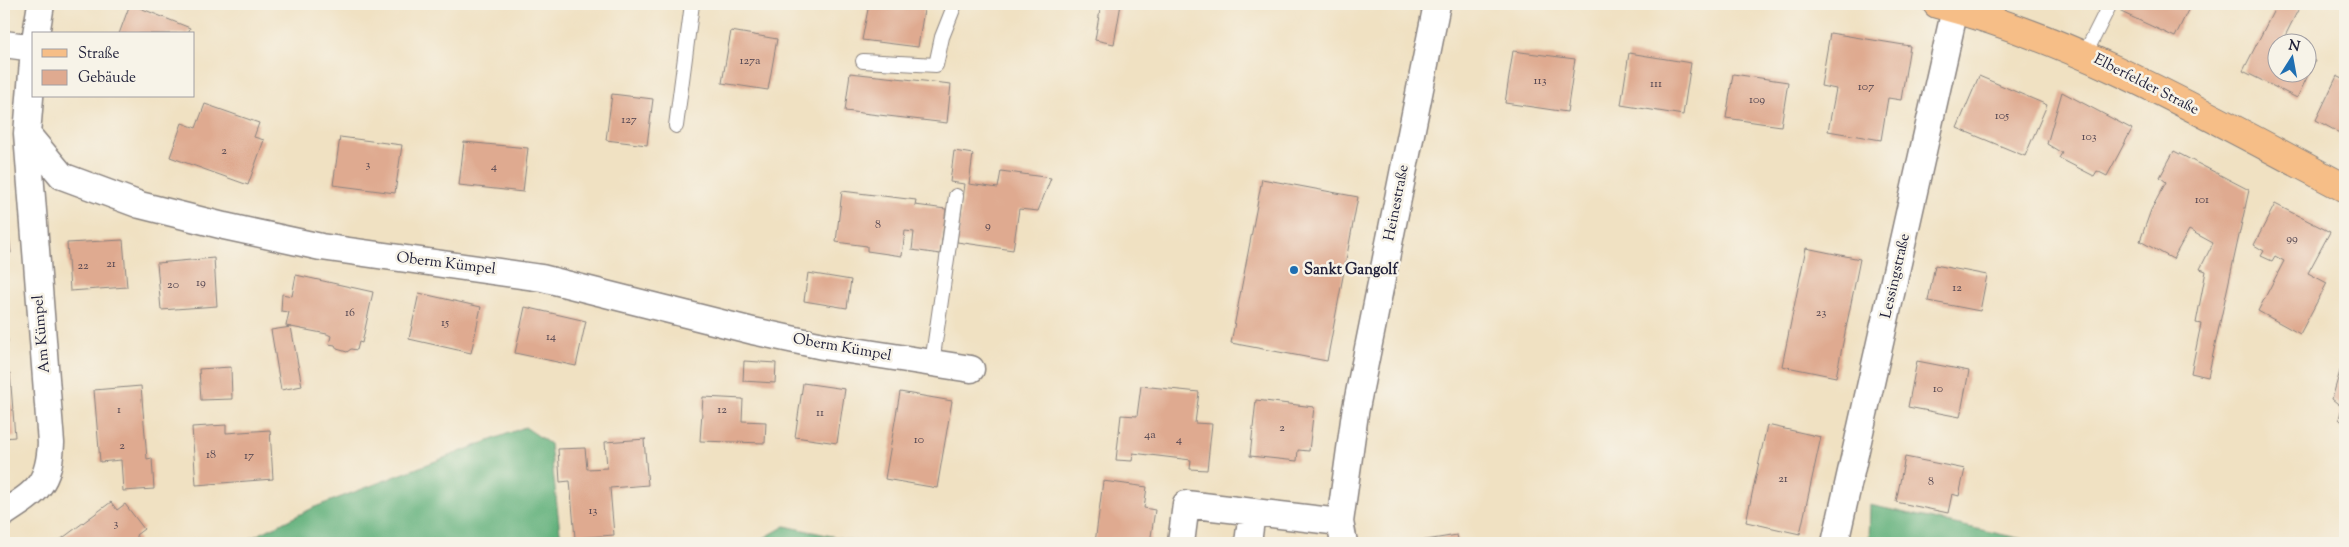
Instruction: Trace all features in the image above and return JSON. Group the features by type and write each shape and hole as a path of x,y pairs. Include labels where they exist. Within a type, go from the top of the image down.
{"main road":[{"name":"Elberfelder Straße","path":"1946,6 2016,28 2085,54 2345,188"}],"street":[{"path":"36,32 41,4"},
{"name":"Heinestraße","path":"1181,543 1186,504 1252,512 1342,532 1355,413 1437,4"},
{"name":"Lessingstraße","path":"1835,543 1946,6"},
{"path":"4,44 32,48"},
{"path":"27,134 32,73"},
{"name":"Oberm Kümpel","path":"27,134 62,176 93,189 150,208 321,248 542,278 814,344 971,368"},
{"name":"Am Kümpel","path":"4,513 35,490 45,478 51,443 27,134"},
{"path":"1248,543 1252,512"}],"lane":[{"path":"676,126 692,4"},
{"path":"863,62 936,65 942,37 955,4"},
{"path":"2085,54 2110,4"},
{"path":"932,363 956,196"}],"green space":[{"path":"525,427 550,444 560,532 566,543 241,543 315,507"},
{"path":"1870,505 2040,543 1869,543"},
{"path":"785,526 864,543 755,543"}],"building":[{"path":"130,4 190,28 189,32 120,32"},
{"path":"869,4 925,4 918,47 862,40"},
{"path":"1101,4 1121,4 1114,44 1095,40"},
{"path":"2124,4 2191,4 2175,37 2121,12"},
{"path":"2277,4 2301,4 2287,32 2266,32 2266,82 2305,82 2297,98 2243,71"},
{"path":"731,31 777,39 768,90 722,83"},
{"path":"1830,33 1910,46 1901,100 1888,98 1881,140 1828,131 1836,89 1821,86"},
{"path":"1513,51 1575,59 1567,112 1505,103"},
{"path":"1629,53 1691,63 1683,115 1621,105"},
{"path":"850,73 951,84 947,123 845,111"},
{"path":"1733,74 1788,82 1781,126 1726,118"},
{"path":"1979,76 2047,105 2025,156 1957,128"},
{"path":"2337,76 2345,80 2345,136 2316,120"},
{"path":"2062,92 2132,129 2107,176 2097,171 2094,176 2059,158 2062,153 2047,144"},
{"path":"612,94 653,99 647,145 606,140"},
{"path":"205,104 259,123 254,137 264,140 248,185 170,157 182,123 196,128"},
{"path":"340,137 402,145 395,193 333,185"},
{"path":"464,142 528,148 523,192 459,185"},
{"path":"954,151 973,154 969,184 998,188 1001,171 1051,178 1038,211 1019,209 1013,250 957,242 965,184 950,182"},
{"path":"2174,151 2249,190 2208,377 2191,373 2201,324 2196,323 2206,271 2200,269 2213,243 2189,230 2173,259 2140,241 2151,210 2166,182 2160,177"},
{"name":"Sankt Gangolf","path":"1262,179 1358,197 1327,361 1231,343"},
{"path":"842,191 916,200 915,205 946,209 940,254 912,250 914,232 905,231 902,256 867,251 867,246 836,242"},
{"path":"4,192 11,253 4,254"},
{"path":"2275,204 2330,232 2308,273 2327,283 2300,334 2258,311 2284,261 2275,256 2272,261 2261,256 2264,251 2254,245"},
{"path":"123,240 127,287 70,291 67,243"},
{"path":"1806,248 1860,259 1836,377 1782,366"},
{"path":"214,258 217,306 161,310 157,263"},
{"path":"1935,265 1987,275 1980,311 1928,301"},
{"path":"808,273 851,280 847,308 804,301"},
{"path":"296,275 373,292 362,343 359,342 357,350 351,349 347,352 337,349 335,345 329,344 331,336 327,334 286,326 289,312 281,311 282,294 292,296"},
{"path":"419,293 481,307 471,353 409,339"},
{"path":"4,307 8,342 4,342"},
{"path":"525,307 586,321 576,366 515,353"},
{"path":"291,327 302,386 281,390 271,330"},
{"path":"2345,354 2345,425 2339,419 2342,407 2332,399"},
{"path":"744,361 776,363 775,383 743,381"},
{"path":"1917,361 1969,371 1960,417 1908,407"},
{"path":"231,367 232,399 201,400 199,369"},
{"path":"4,373 10,373 15,437 4,438"},
{"path":"803,383 845,389 837,443 795,437"},
{"path":"141,386 147,459 152,458 154,489 123,491 121,460 100,462 94,390"},
{"path":"1141,386 1199,392 1195,423 1212,424 1207,470 1190,469 1191,460 1133,453 1132,461 1116,460 1121,415 1137,416"},
{"path":"900,392 952,401 937,488 885,479"},
{"path":"703,397 743,399 742,421 766,422 765,443 700,441"},
{"path":"1256,400 1314,407 1309,451 1298,450 1297,461 1250,456"},
{"path":"226,425 226,433 270,430 273,479 196,485 192,427"},
{"path":"1767,425 1821,437 1800,534 1746,522"},
{"path":"646,439 644,440 648,485 610,488 614,535 575,538 570,481 560,482 558,449 585,448 587,469 607,468 605,442"},
{"path":"1905,457 1965,469 1959,496 1952,494 1948,513 1896,502"},
{"path":"1103,481 1147,487 1144,508 1155,510 1150,543 1095,543"},
{"path":"111,502 117,510 125,504 144,529 136,535 139,540 135,543 56,543"},
{"path":"1457,535 1459,543 1414,543 1414,542"}],"place":[{"name":"Sankt Gangolf","path":"1294,270"}]}
